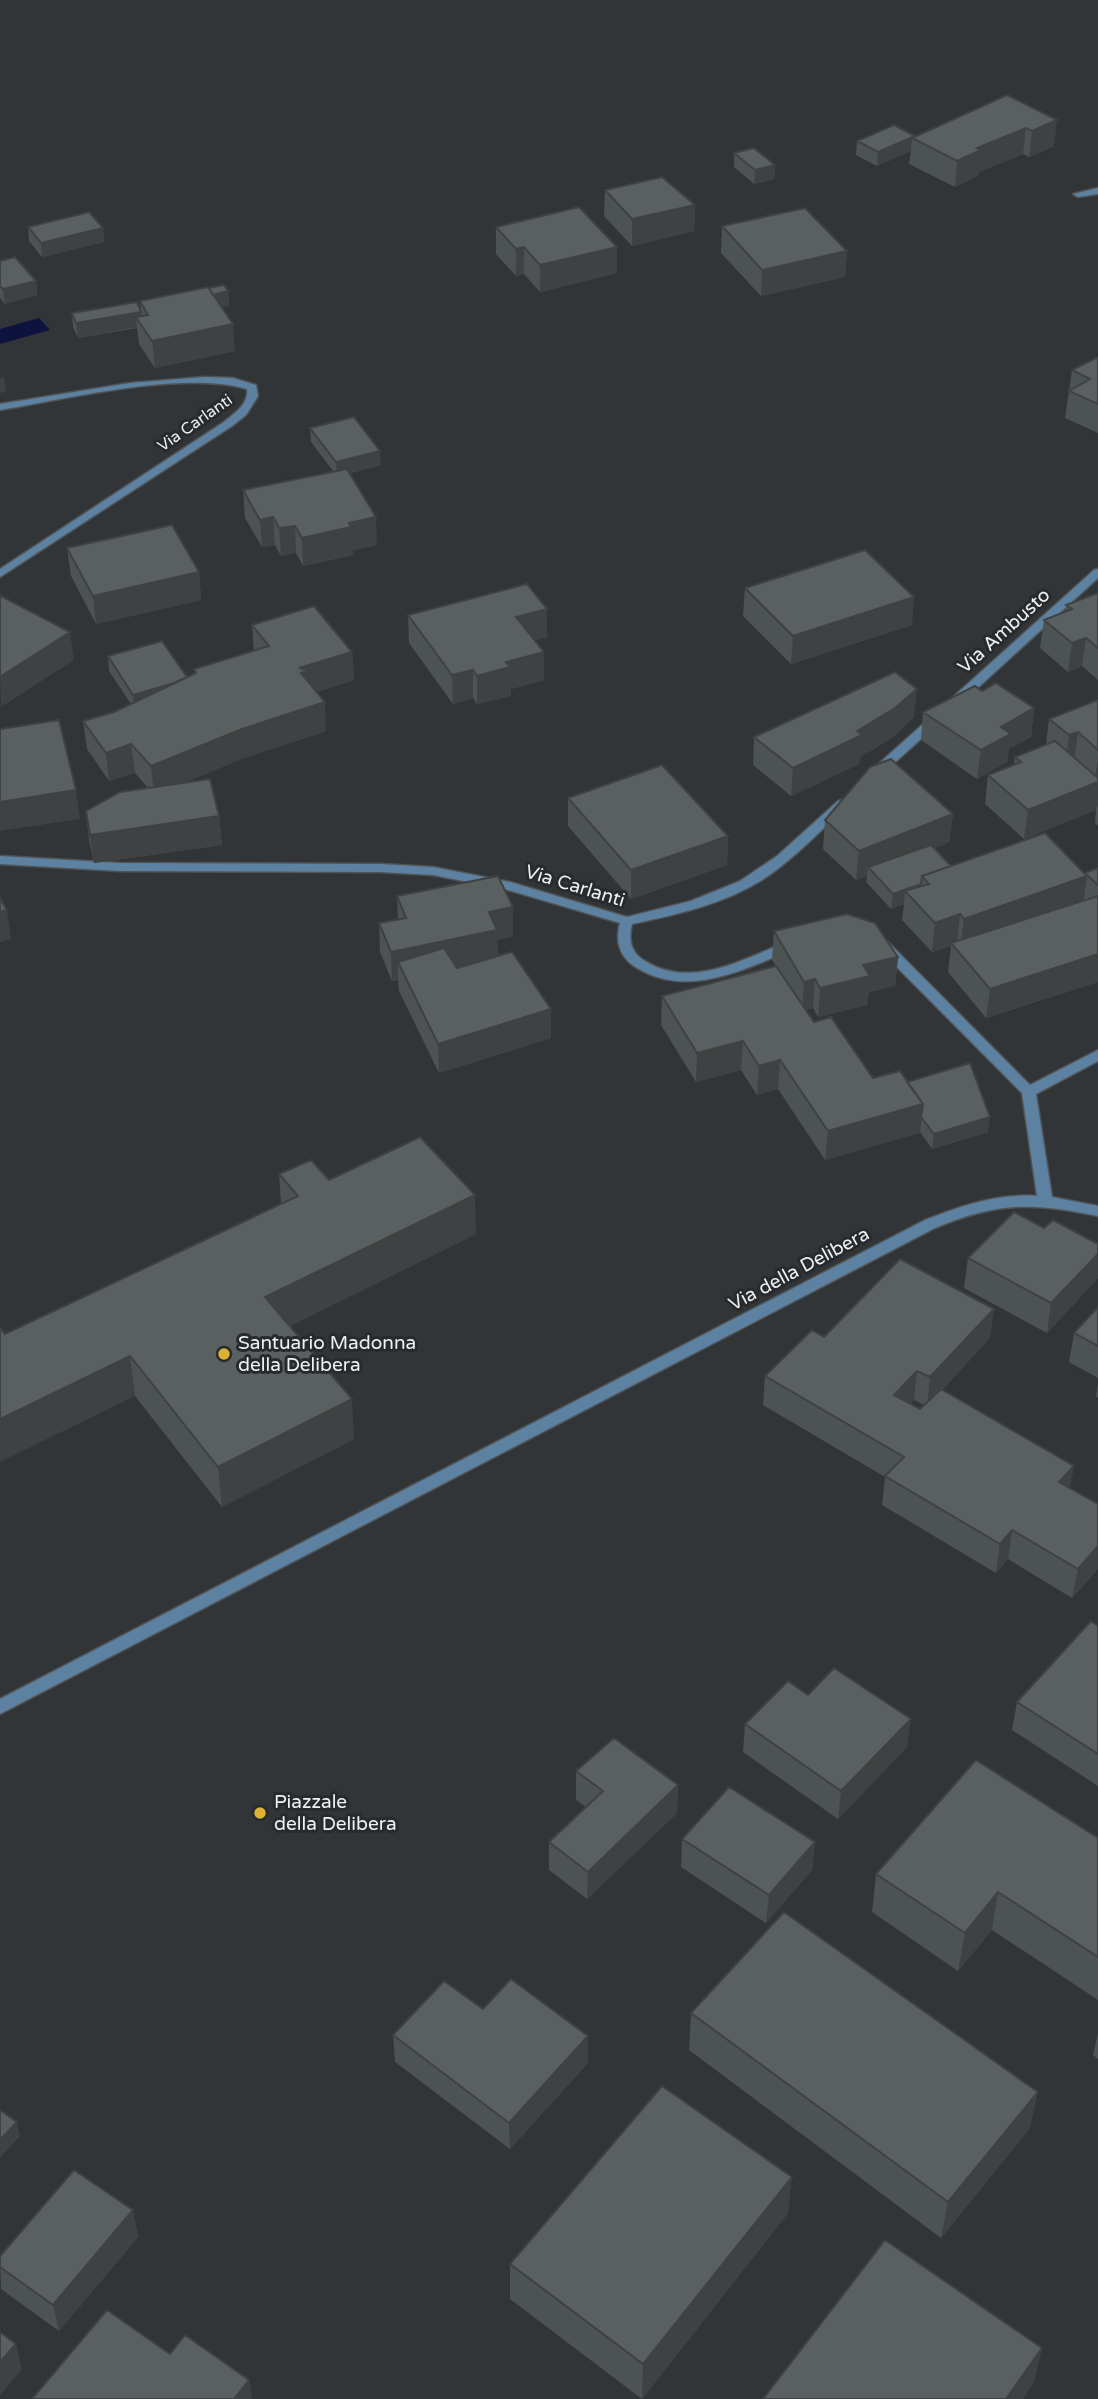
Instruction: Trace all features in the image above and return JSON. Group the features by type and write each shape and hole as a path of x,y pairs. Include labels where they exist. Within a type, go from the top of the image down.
{"street":[{"path":"1078,194 1098,191"},
{"name":"Via Carlanti","path":"0,407 205,379 244,382 252,387 253,396 242,414 229,424 0,574"},
{"name":"Via Ambusto","path":"871,778 1098,572"},
{"path":"627,921 709,900 742,885 773,865 850,796"},
{"name":"Via Carlanti","path":"0,860 120,867 380,867 433,871 510,886 627,921 622,932 630,957 644,968 662,976 684,979 718,973 807,939"},
{"path":"872,938 894,953 1029,1092 1045,1200"},
{"path":"1029,1092 1098,1055"},
{"name":"Via della Delibera","path":"0,1707 930,1224 996,1200 1045,1200 1098,1211"}],"shaded area":[{"path":"39,318 50,330 0,344 0,329"}],"building":[{"path":"1007,95 1057,120 1032,131 1026,128 977,148 981,150 957,161 912,138"},
{"path":"894,125 915,136 878,152 857,141"},
{"path":"754,148 775,165 755,170 734,153"},
{"path":"662,177 695,205 632,219 605,190"},
{"path":"579,207 617,247 540,265 524,247 516,249 496,227"},
{"path":"805,208 847,251 762,270 722,226"},
{"path":"89,212 103,228 41,243 28,227"},
{"path":"15,257 36,281 3,289 0,286 0,261"},
{"path":"224,285 228,291 213,295 209,288"},
{"path":"208,287 233,324 152,341 136,317 148,315 140,301"},
{"path":"137,302 141,312 76,323 72,313"},
{"path":"1098,357 1098,404 1069,391 1090,379 1072,370"},
{"path":"354,417 380,451 336,462 310,428"},
{"path":"347,469 376,517 349,523 351,527 302,538 295,526 279,528 273,517 260,520 243,490"},
{"path":"172,525 199,572 93,596 67,548"},
{"path":"865,550 914,597 793,636 745,588"},
{"path":"527,584 547,609 516,617 544,652 506,662 510,667 477,676 473,670 452,675 408,615"},
{"path":"1098,593 1098,648 1086,638 1072,643 1044,620 1072,609 1066,605"},
{"path":"0,596 70,632 0,677"},
{"path":"314,606 352,652 299,668 309,670 301,673 325,702 242,729 151,766 131,744 106,753 83,721 114,712 196,673 194,669 269,646 252,625"},
{"path":"162,641 187,677 133,695 108,656"},
{"path":"895,672 917,689 895,708 857,731 862,735 793,768 754,737"},
{"path":"996,683 1034,708 1001,727 1011,734 981,750 923,712 975,686 982,691"},
{"path":"1098,700 1098,750 1078,732 1069,735 1049,719"},
{"path":"59,720 76,790 0,802 0,729"},
{"path":"1055,741 1098,778 1098,782 1028,810 988,775 1021,762 1015,757"},
{"path":"891,759 953,814 859,851 825,820 870,767"},
{"path":"662,765 728,836 631,870 568,798"},
{"path":"210,779 219,816 90,835 86,811 120,792"},
{"path":"1045,833 1087,876 964,919 960,914 935,923 905,891 929,884 922,876"},
{"path":"931,845 951,866 922,876 921,884 893,894 868,867"},
{"path":"1098,868 1098,885 1085,873"},
{"path":"498,876 513,907 489,912 497,930 391,952 379,923 406,918 397,896"},
{"path":"1098,896 1098,954 990,989 951,943"},
{"path":"0,898 7,910 0,912"},
{"path":"847,914 875,923 898,957 863,965 870,976 820,988 815,979 804,982 774,931"},
{"path":"444,948 457,968 512,952 551,1009 438,1044 398,962"},
{"path":"776,966 814,1022 831,1017 873,1078 900,1071 923,1104 828,1131 780,1060 759,1066 743,1041 697,1053 662,996"},
{"path":"970,1063 990,1117 934,1134 921,1117 923,1104 907,1082"},
{"path":"420,1137 475,1195 265,1297 352,1399 218,1467 130,1356 0,1419 0,1328 5,1334 298,1196 279,1174 311,1160 329,1180"},
{"path":"1014,1212 1044,1228 1053,1220 1098,1244 1098,1254 1051,1303 968,1258"},
{"path":"900,1259 994,1309 930,1377 917,1371 894,1395 920,1409 941,1389 1074,1466 1059,1482 1098,1504 1098,1546 1078,1569 1012,1530 1000,1544 885,1476 904,1457 765,1376 812,1330 824,1337"},
{"path":"1098,1307 1098,1346 1074,1333"},
{"path":"1091,1621 1098,1626 1098,1754 1017,1702"},
{"path":"834,1668 911,1719 841,1791 745,1724 788,1681 808,1695"},
{"path":"614,1738 678,1785 588,1872 549,1842 603,1791 576,1771"},
{"path":"976,1760 1098,1838 1098,1957 998,1892 965,1933 876,1874"},
{"path":"729,1787 815,1842 769,1895 682,1839"},
{"path":"784,1912 1038,2092 948,2202 691,2013"},
{"path":"511,1979 588,2036 509,2123 393,2035 444,1981 483,2009"},
{"path":"662,2086 792,2177 643,2364 510,2264"},
{"path":"0,2110 17,2122 0,2140"},
{"path":"74,2170 133,2210 53,2305 0,2267 0,2256"},
{"path":"885,2240 1042,2348 1006,2399 763,2399"},
{"path":"107,2310 170,2354 185,2335 249,2380 234,2399 32,2399"},
{"path":"0,2332 16,2344 0,2362"}],"place":[{"name":"Santuario Madonna della Delibera","path":"224,1354"},
{"name":"Piazzale della Delibera","path":"260,1813"}]}
